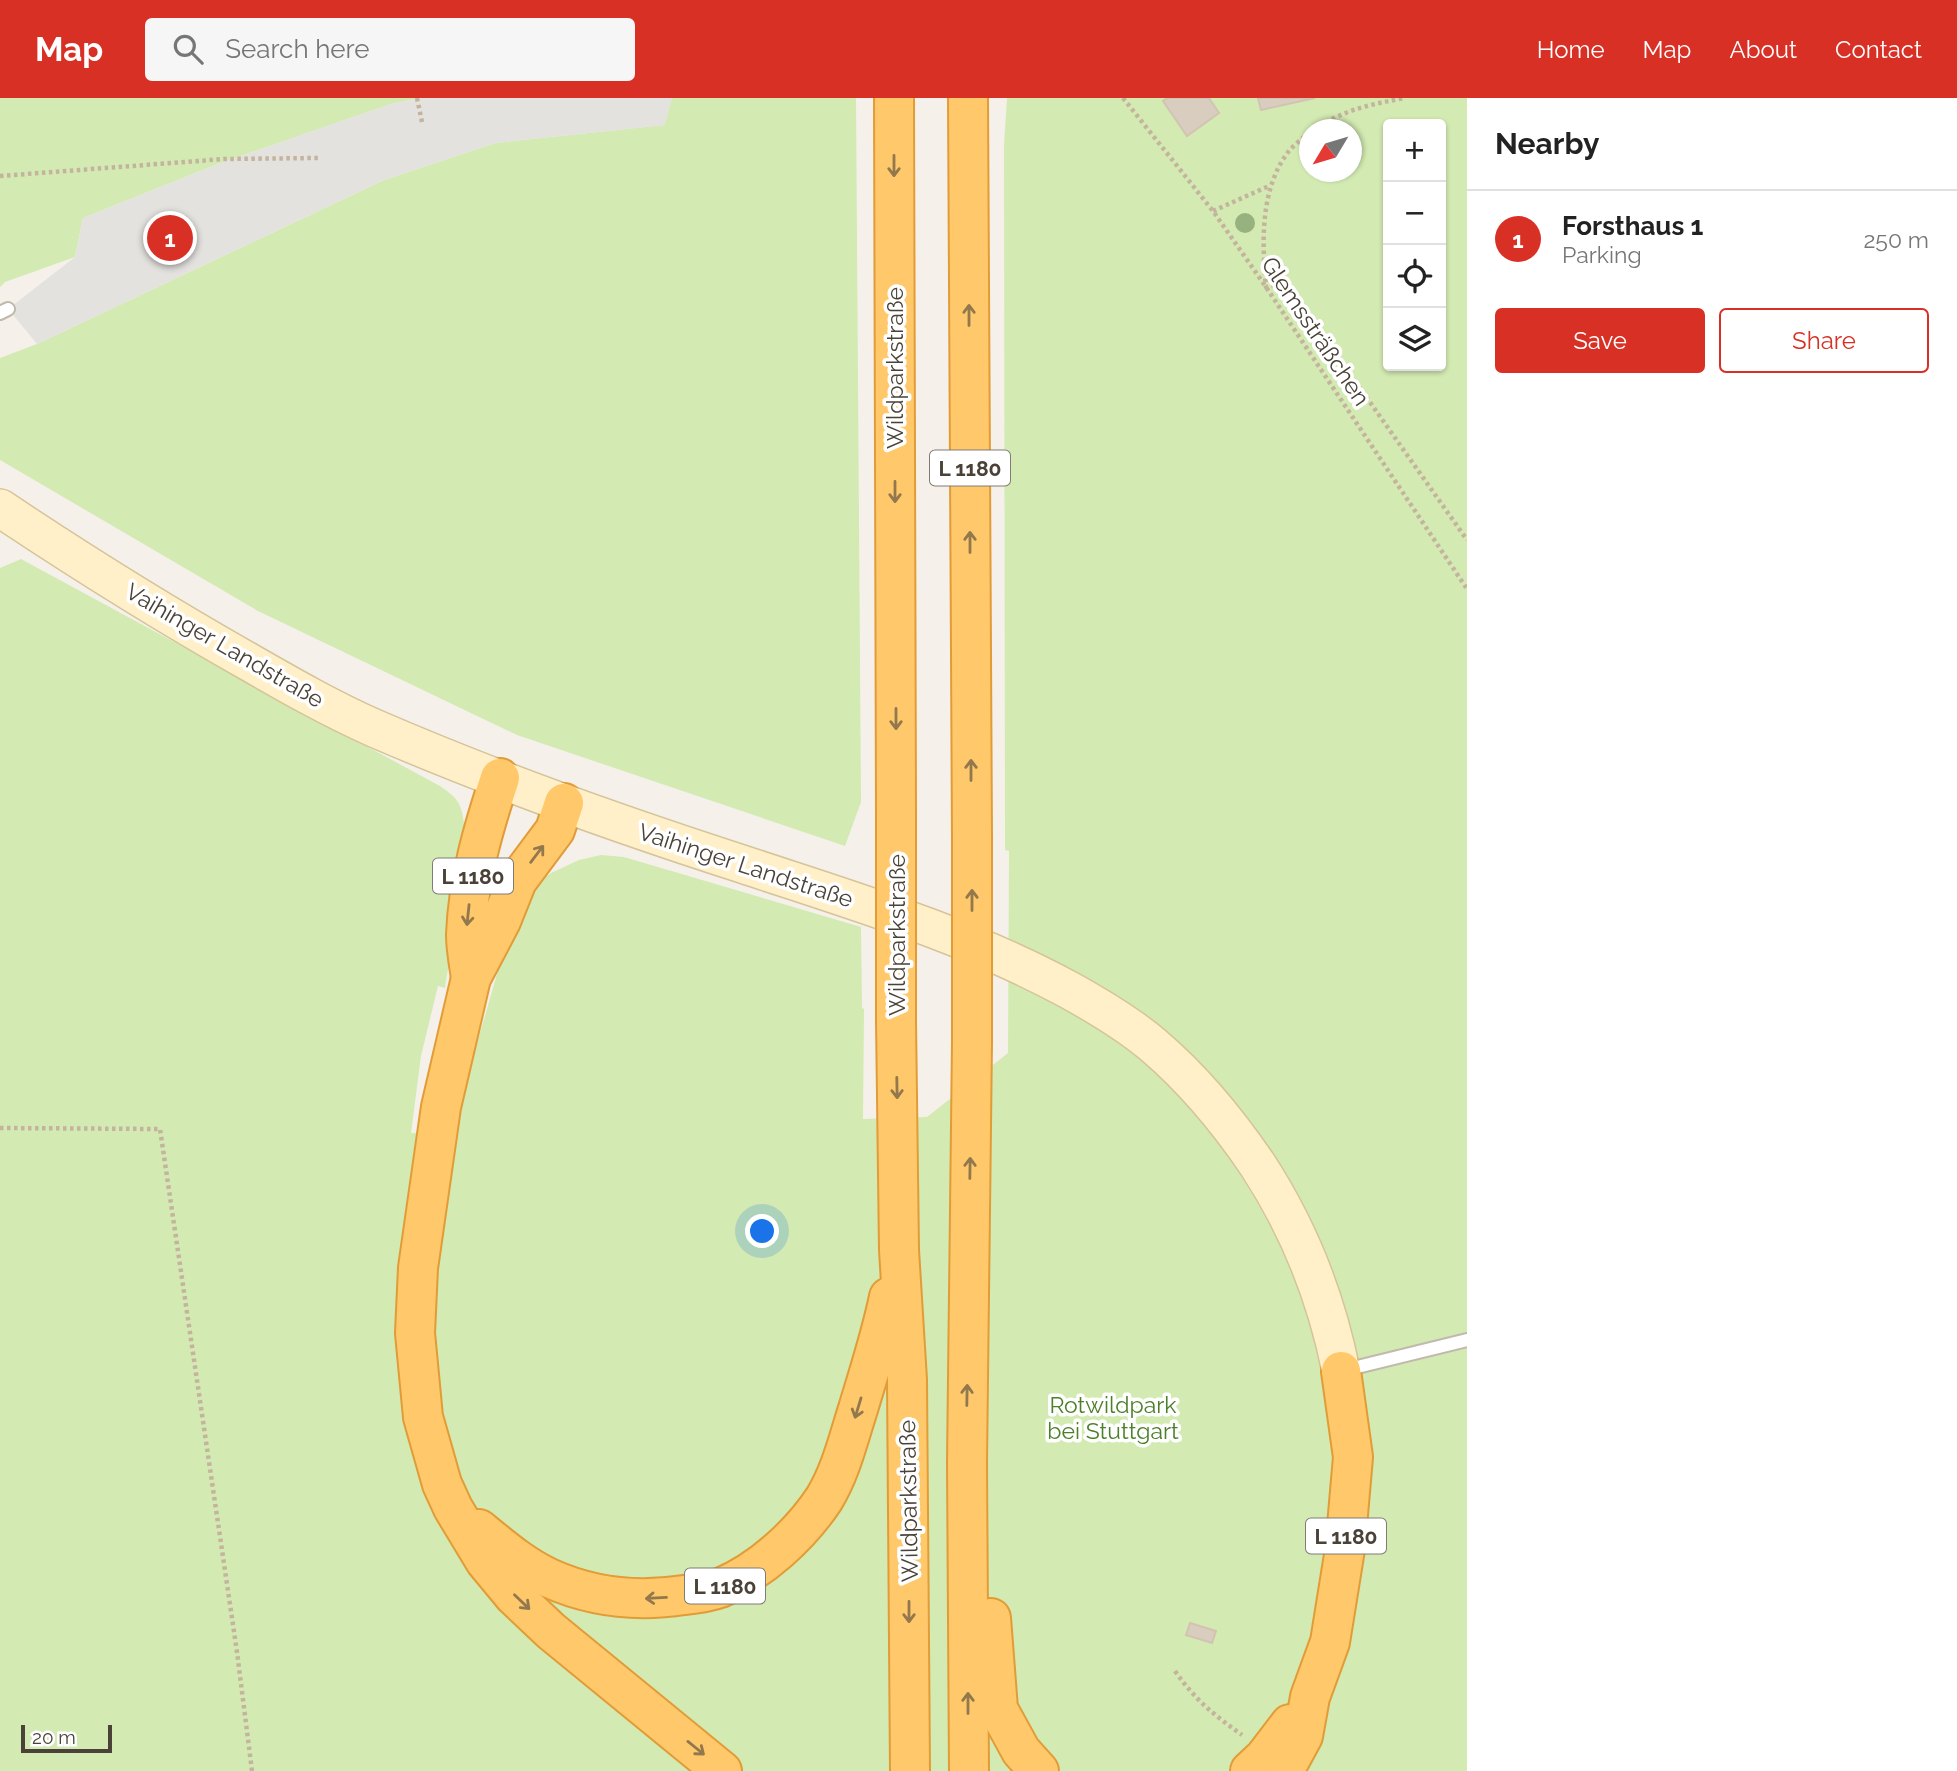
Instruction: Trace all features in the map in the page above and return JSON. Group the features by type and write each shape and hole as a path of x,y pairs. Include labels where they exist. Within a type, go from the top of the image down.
{"highway":[{"name":"Wildparkstraße","path":"894,98 896,1020 899,1250 907,1380 910,1771"},
{"name":"L 1180","path":"968,98 972,838 967,1464 969,1771"},
{"name":"L 1180","path":"471,978 466,937 471,893 479,841 500,778"},
{"name":"L 1180","path":"564,803 555,830 517,881 501,921 471,978 441,1107 418,1268 415,1334 423,1417 435,1462 453,1508 485,1562 523,1605 551,1631 722,1771"},
{"name":"L 1180","path":"453,1508 513,1558 582,1591 635,1599 668,1598 719,1588 747,1573 776,1553 802,1526 823,1499 838,1473 879,1343 899,1250"},
{"name":"L 1180","path":"1284,1771 1303,1736 1310,1697 1330,1642 1345,1549 1353,1457 1341,1371"},
{"path":"967,1464 984,1518 998,1709 1020,1751 1039,1771"},
{"name":"L 1180","path":"1250,1771 1264,1758 1310,1697"}],"street":[{"name":"Vaihinger Landstraße","path":"0,508 205,637 372,727 564,803 934,929 1023,965 1125,1023 1192,1081 1235,1132 1280,1199 1302,1242 1320,1290 1335,1339 1341,1371"}],"lane":[{"path":"1341,1371 1467,1340"}],"path":[{"path":"417,98 422,122"},
{"path":"1329,119 1364,106 1405,98"},
{"name":"Glemssträßchen","path":"1124,99 1213,211 1467,589"},
{"path":"1299,142 1286,154 1270,186 1264,248 1266,287 1286,283 1467,540"},
{"path":"0,176 224,159 319,158"},
{"path":"1213,211 1270,186"},
{"path":"0,1128 160,1129 237,1651 252,1771"},
{"path":"1175,1671 1192,1695 1238,1731"}],"green space":[{"path":"0,98 421,98 391,104 218,164 83,218 75,257 5,282 0,287"},
{"path":"672,98 856,98 861,802 845,846 517,735 258,611 0,460 0,358 37,344 384,180 495,143 664,125"},
{"name":"Rotwildpark bei Stuttgart","path":"1007,98 1467,98 1467,1771 0,1771 0,568 21,559 440,786 457,801 464,820 465,841 461,893 445,988 438,986 421,1056 411,1133 456,1132 476,1047 510,929 539,882 551,873 579,860 601,855 624,857 861,927 864,1009 863,1119 927,1117 1008,1053 1009,851 1005,850 1004,145"}],"shaded area":[{"path":"421,98 672,98 665,125 495,143 384,180 37,344 8,309 75,257 83,218 218,164 391,104"}],"building":[{"path":"1167,98 1209,98 1219,113 1187,136 1163,101"},
{"path":"1258,98 1315,98 1261,110"},
{"path":"1190,1623 1216,1631 1212,1643 1186,1635"}],"place":[{"name":"Forsthaus 1","path":"170,238"}]}
